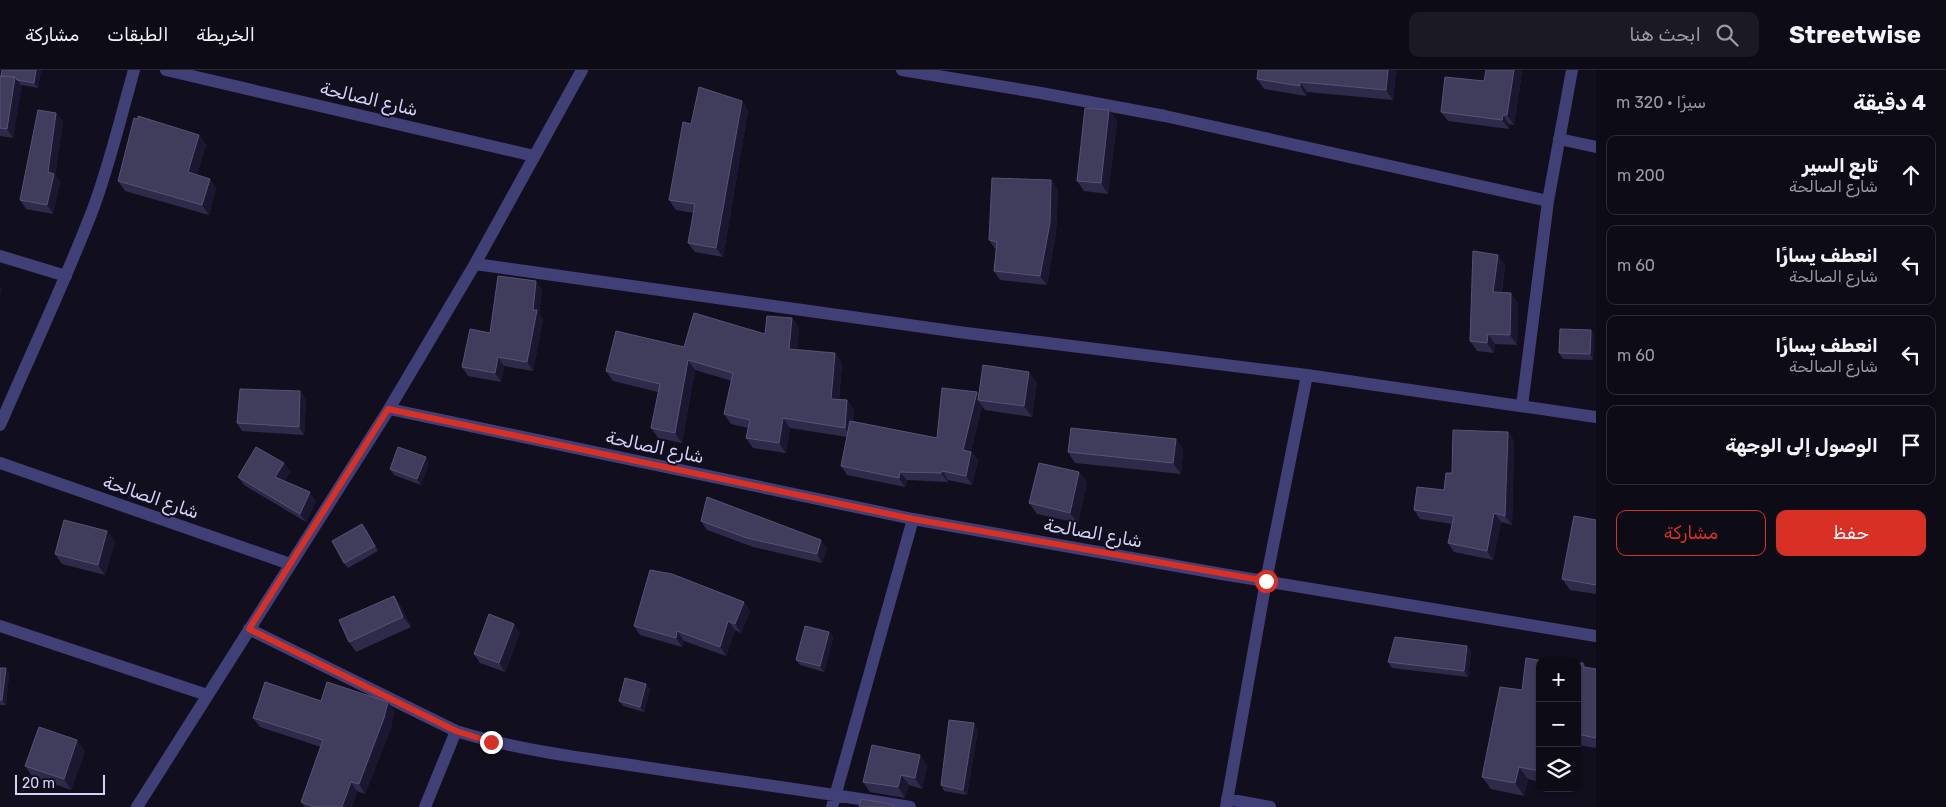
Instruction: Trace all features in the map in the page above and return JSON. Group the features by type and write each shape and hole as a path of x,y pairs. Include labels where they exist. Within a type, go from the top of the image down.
{"street":[{"path":"0,426 66,276 93,208 110,158 134,70"},
{"name":"شارع الصالحة","path":"166,70 534,156"},
{"path":"137,807 388,409 475,264 582,70"},
{"path":"902,70 1165,116 1548,201"},
{"path":"1522,406 1548,201 1572,70"},
{"path":"1559,139 1596,148"},
{"path":"0,256 66,276"},
{"path":"475,264 966,332 1307,375 1596,417"},
{"path":"1270,807 1226,803 1266,581 1307,375"},
{"name":"شارع الصالحة","path":"388,409 913,519 1266,581 1596,636"},
{"name":"شارع الصالحة","path":"0,463 290,564"},
{"path":"834,801 913,519"},
{"path":"0,626 207,695"},
{"path":"249,629 456,731 491,742 718,779 834,801 910,807"},
{"path":"425,807 456,731"}],"building":[{"path":"2,70 36,70 34,83 17,80 15,77 1,76"},
{"path":"1258,70 1388,70 1386,90 1300,82 1300,86 1257,79"},
{"path":"1486,70 1514,70 1507,115 1503,115 1502,120 1441,112 1445,77 1484,81"},
{"path":"0,76 15,77 7,129 0,128"},
{"path":"699,87 742,101 716,248 688,243 695,204 669,200 683,122 691,124"},
{"path":"1085,108 1109,110 1101,183 1077,181"},
{"path":"38,110 56,113 48,172 54,174 47,205 20,200"},
{"path":"138,116 199,135 188,172 210,179 202,205 118,181 134,118 138,119"},
{"path":"992,178 1051,180 1050,223 1040,276 994,271 997,242 989,240"},
{"path":"1473,251 1498,255 1493,292 1511,293 1510,335 1488,334 1487,343 1470,341"},
{"path":"498,276 536,281 533,310 537,310 527,362 498,357 495,373 462,367 470,329 490,333"},
{"path":"694,313 765,334 767,316 792,318 789,349 835,353 831,399 847,400 845,428 783,418 779,443 746,438 750,420 724,414 733,373 688,360 675,433 651,428 660,384 606,371 616,331 684,347"},
{"path":"1560,329 1591,330 1590,354 1559,353"},
{"path":"983,365 1029,372 1024,406 978,400"},
{"path":"942,388 977,392 963,450 971,452 966,476 942,471 941,473 900,472 899,478 841,466 850,421 937,438"},
{"path":"240,389 300,391 299,427 237,423"},
{"path":"1071,428 1176,439 1173,463 1068,452"},
{"path":"1453,430 1508,432 1505,516 1494,513 1487,551 1448,543 1454,516 1414,510 1417,487 1444,490 1446,473 1452,473"},
{"path":"256,447 284,463 275,477 310,492 300,514 238,477"},
{"path":"398,447 426,457 417,479 390,469"},
{"path":"1039,463 1079,472 1070,513 1029,503"},
{"path":"707,497 821,540 817,554 747,538 701,521"},
{"path":"1574,516 1596,520 1596,585 1562,579"},
{"path":"64,520 107,531 98,565 55,554"},
{"path":"362,524 375,546 344,563 332,541"},
{"path":"650,570 672,574 744,602 735,624 728,621 720,647 677,631 676,638 634,626"},
{"path":"394,596 403,617 349,642 339,620"},
{"path":"489,614 514,624 499,663 474,654"},
{"path":"805,626 829,632 820,666 796,660"},
{"path":"1395,637 1467,646 1464,671 1388,662"},
{"path":"1526,658 1536,660 1536,770 1519,767 1515,783 1482,777 1500,687 1522,690"},
{"path":"1581,663 1583,663 1583,667 1596,669 1596,738 1581,735"},
{"path":"0,668 6,668 2,700 0,700"},
{"path":"625,678 646,684 640,707 619,701"},
{"path":"265,682 321,701 327,682 388,702 384,718 359,784 351,782 342,807 315,807 301,802 323,740 253,718"},
{"path":"949,720 974,723 963,790 941,785"},
{"path":"39,727 77,740 64,779 25,766"},
{"path":"872,745 920,755 915,778 901,775 898,787 863,782"},
{"path":"861,799 894,805 894,807 859,807"}],"route":[{"path":"491,742 456,731 249,629 388,409 913,519 1266,581"}]}
